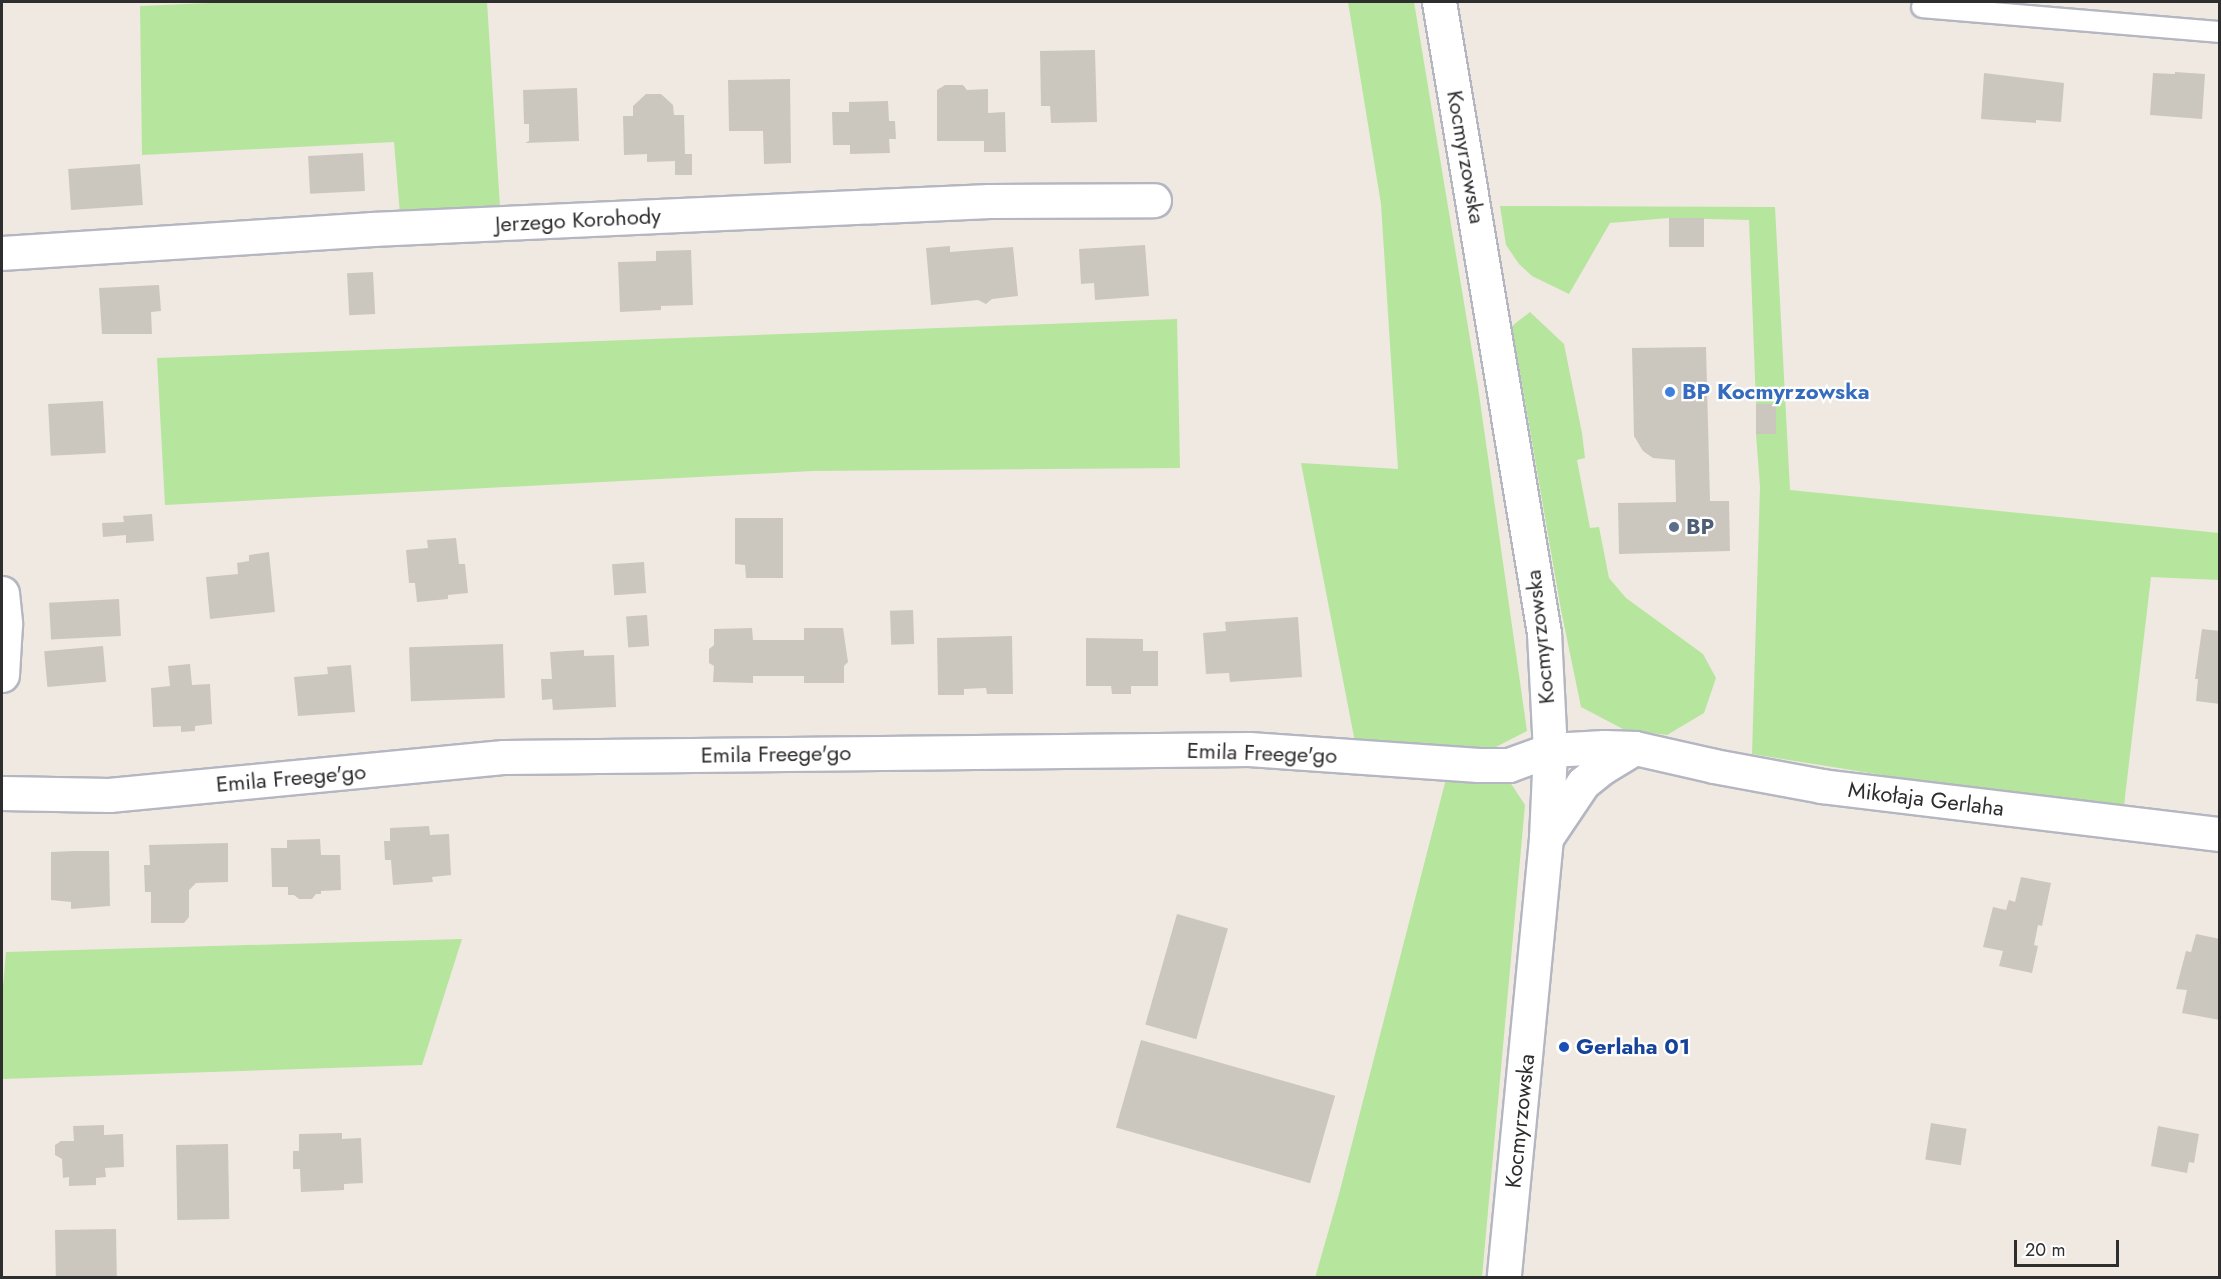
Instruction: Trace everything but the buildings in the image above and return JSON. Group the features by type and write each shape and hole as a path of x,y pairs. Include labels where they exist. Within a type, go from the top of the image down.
{"street":[{"name":"Kocmyrzowska","path":"1439,2 1544,633 1550,750 1546,838 1504,1278"},
{"name":"Jerzego Korohody","path":"2,253 372,229 989,201 1154,200"},
{"path":"2,593 5,624 2,675"},
{"name":"Mikołaja Gerlaha","path":"1550,750 1574,747 1635,748 1714,766 1822,786 2220,834"},
{"path":"1546,838 1583,783 1603,767 1635,748"},
{"name":"Emila Freege'go","path":"2,793 108,795 504,757 1249,749 1478,765 1509,765 1550,750"}],"lane":[{"path":"1922,8 2220,32"}],"green space":[{"path":"233,2 487,2 500,207 400,214 394,142 142,155 140,6"},
{"path":"1348,2 1414,2 1478,387 1527,731 1490,750 1355,742 1301,463 1398,469 1381,204"},
{"path":"1500,206 1775,207 1790,490 2219,533 2219,580 2151,577 2123,814 1752,754 1760,487 1756,434 1776,433 1775,404 1756,404 1749,220 1669,218 1610,223 1569,294 1532,276 1519,264 1506,245"},
{"path":"1530,312 1564,344 1582,433 1585,458 1577,460 1590,528 1599,527 1609,578 1626,598 1703,654 1716,678 1704,713 1667,735 1623,729 1581,707 1561,610 1512,326"},
{"path":"1177,319 1180,468 812,471 165,505 157,358"},
{"path":"1447,775 1510,782 1525,805 1482,1277 1315,1278 1339,1194"},
{"path":"462,939 422,1065 2,1079 2,998 6,952"}],"place":[{"name":"BP Kocmyrzowska","path":"1670,392"},
{"name":"BP","path":"1674,527"},
{"name":"Gerlaha 01","path":"1564,1047"}]}
